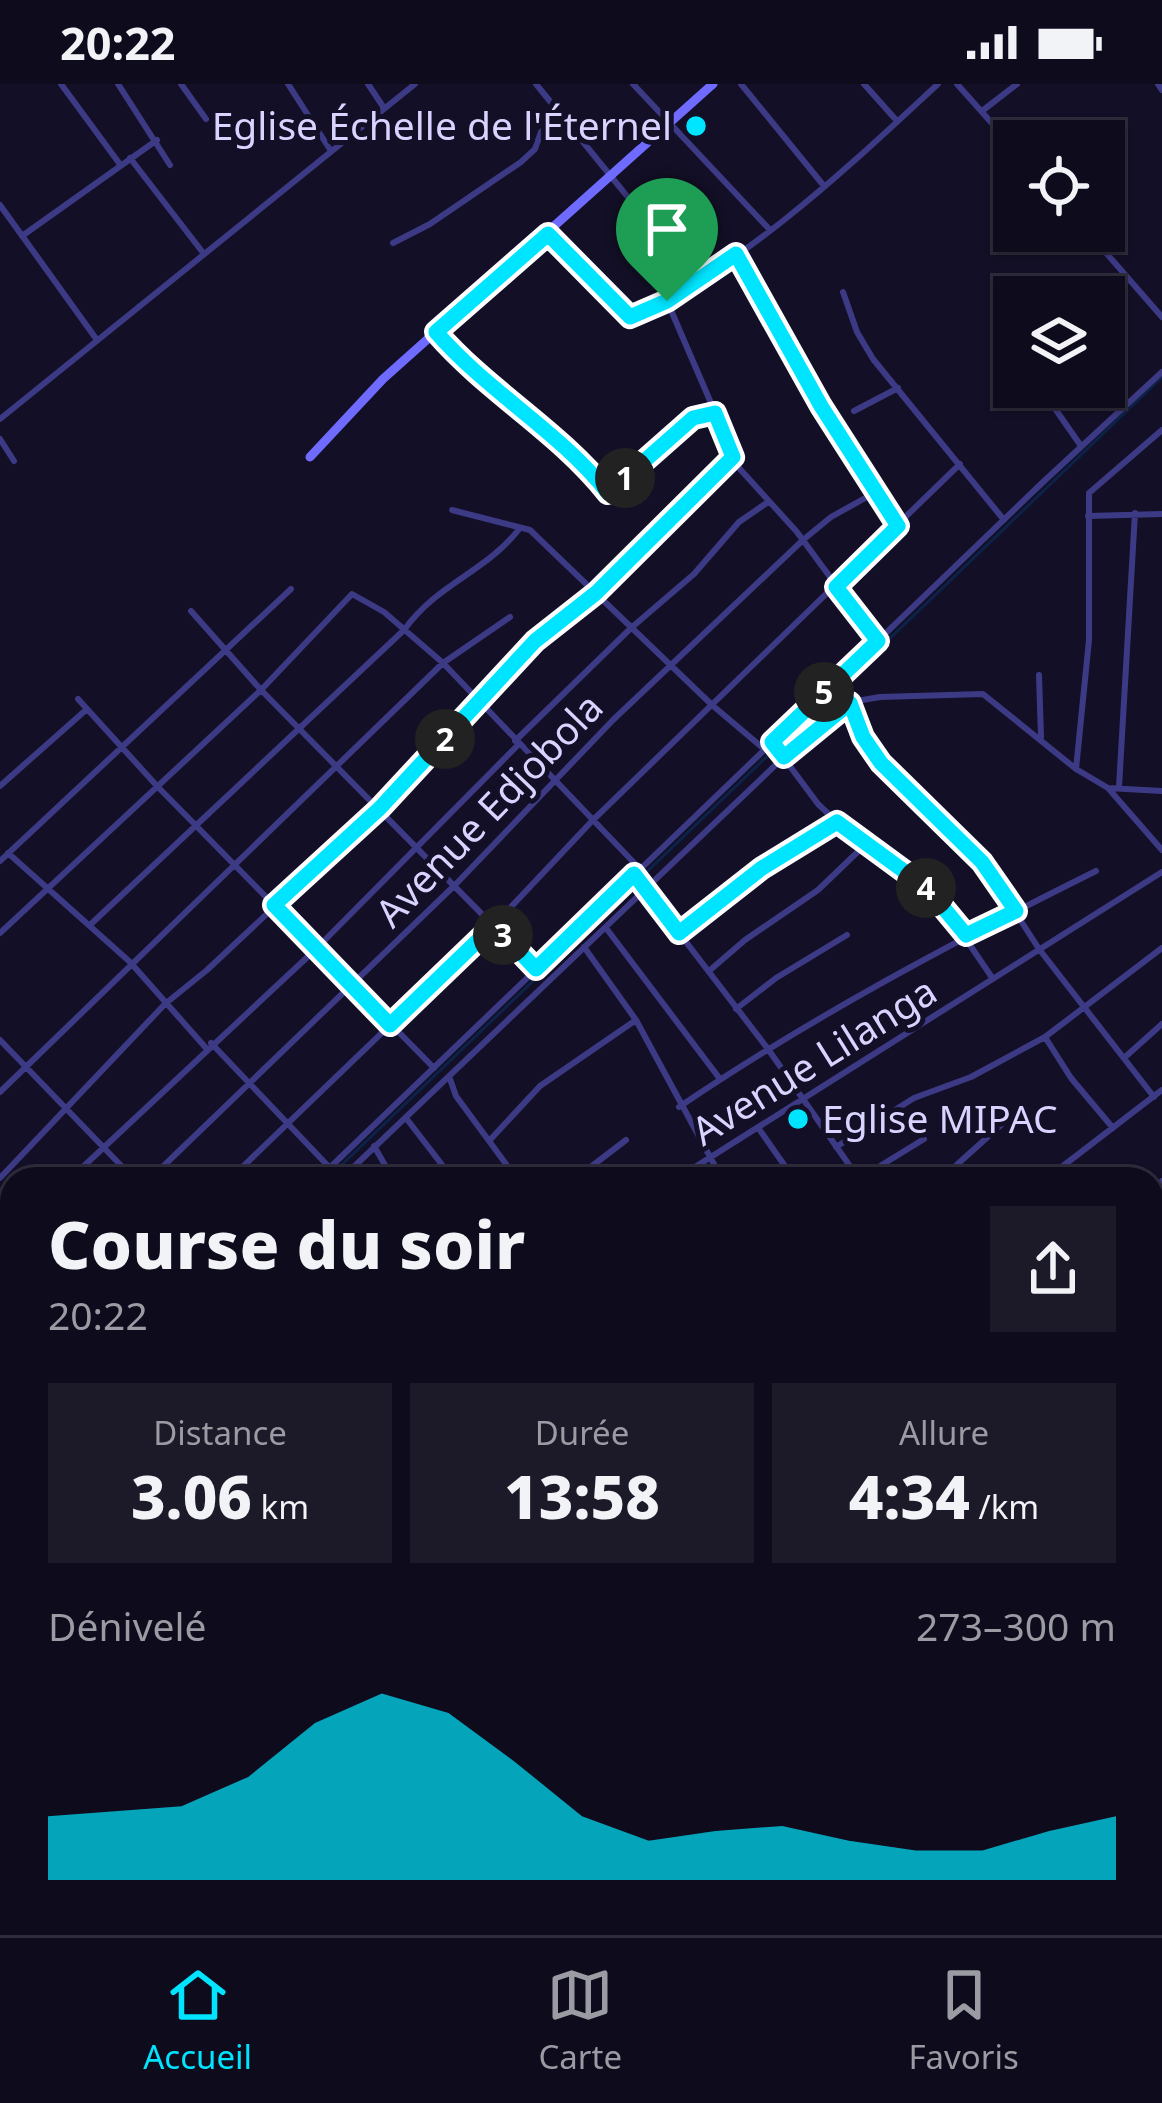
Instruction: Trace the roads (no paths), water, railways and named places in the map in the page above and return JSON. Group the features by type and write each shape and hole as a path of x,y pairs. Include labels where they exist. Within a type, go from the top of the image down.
{"street":[{"path":"61,84 120,165"},
{"path":"118,84 170,165"},
{"path":"181,84 206,119"},
{"path":"288,84 331,151"},
{"path":"368,84 384,108"},
{"path":"0,419 415,84"},
{"path":"536,84 696,280"},
{"path":"633,84 770,230"},
{"path":"310,457 383,379 713,84"},
{"path":"741,84 824,185"},
{"path":"864,84 897,121"},
{"path":"547,236 630,317 667,301 770,230 938,84"},
{"path":"957,84 993,124"},
{"path":"982,112 1017,84"},
{"path":"393,243 430,224 521,162 535,149 541,132 561,114"},
{"path":"22,236 157,140"},
{"path":"130,158 204,254"},
{"path":"0,205 98,340"},
{"path":"1105,252 1162,317"},
{"path":"736,254 821,406 898,526"},
{"path":"843,292 873,359 1004,520"},
{"path":"667,301 733,457 803,540 878,641"},
{"path":"436,332 465,366 586,465 608,493 693,418 715,413"},
{"path":"331,1167 536,969 777,748 878,641 1162,372"},
{"path":"854,410 898,388"},
{"path":"1055,408 1082,446"},
{"path":"1076,769 1090,640 1089,493 1162,430"},
{"path":"0,440 14,461"},
{"path":"11,1167 165,1004 380,808 535,641 596,593 733,457"},
{"path":"242,1167 959,464"},
{"name":"Avenue Edjobola","path":"162,1167 352,987 671,665 803,540 830,517 876,492"},
{"path":"84,1167 316,949 631,628 694,574 740,522 768,502"},
{"path":"452,510 530,530 764,749"},
{"path":"1119,787 1135,513"},
{"path":"1087,516 1162,514"},
{"path":"91,924 404,629 425,602 502,552 520,528"},
{"path":"0,861 291,590"},
{"path":"0,933 261,690 352,594 384,612 443,663 592,821 768,1049 850,1167"},
{"path":"191,611 261,690 536,969"},
{"path":"0,1091 443,663 510,617"},
{"path":"1039,675 1040,737"},
{"path":"352,1167 606,928 640,878 764,749 777,748 850,703 983,694 1076,769 1108,788 1162,850"},
{"path":"78,699 434,1068"},
{"path":"850,703 863,737 881,763 982,862 1039,949 1154,1097"},
{"path":"0,786 87,709"},
{"path":"777,748 837,822 940,901 993,979"},
{"path":"1108,788 1162,790"},
{"path":"679,933 762,868 837,822"},
{"path":"709,971 818,890 868,842"},
{"path":"8,853 130,962 165,1004 250,1083 329,1167"},
{"path":"679,1107 768,1049 966,935 1096,871"},
{"name":"Avenue Lilanga","path":"697,1167 1162,872"},
{"path":"606,928 720,1079"},
{"path":"736,1009 776,978 847,935"},
{"path":"584,946 635,1020 714,1167"},
{"path":"836,1147 914,1098 971,1077 1045,1037 1162,949"},
{"path":"489,1141 540,1086 635,1020"},
{"path":"1124,1058 1162,1024"},
{"path":"1045,1037 1071,1078 1113,1128"},
{"path":"0,1040 122,1167"},
{"path":"450,1079 456,1096 508,1167"},
{"path":"1062,1167 1162,1090"},
{"path":"954,1167 1011,1116"},
{"path":"406,1118 444,1167"},
{"path":"759,1129 786,1167"},
{"path":"878,1167 924,1139"},
{"path":"590,1167 626,1140"},
{"path":"374,1146 386,1167"}],"waterway":[{"path":"339,1167 1162,377"}],"place":[{"name":"Eglise Échelle de l'Éternel","path":"696,126"},
{"name":"Eglise MIPAC","path":"798,1119"}]}
